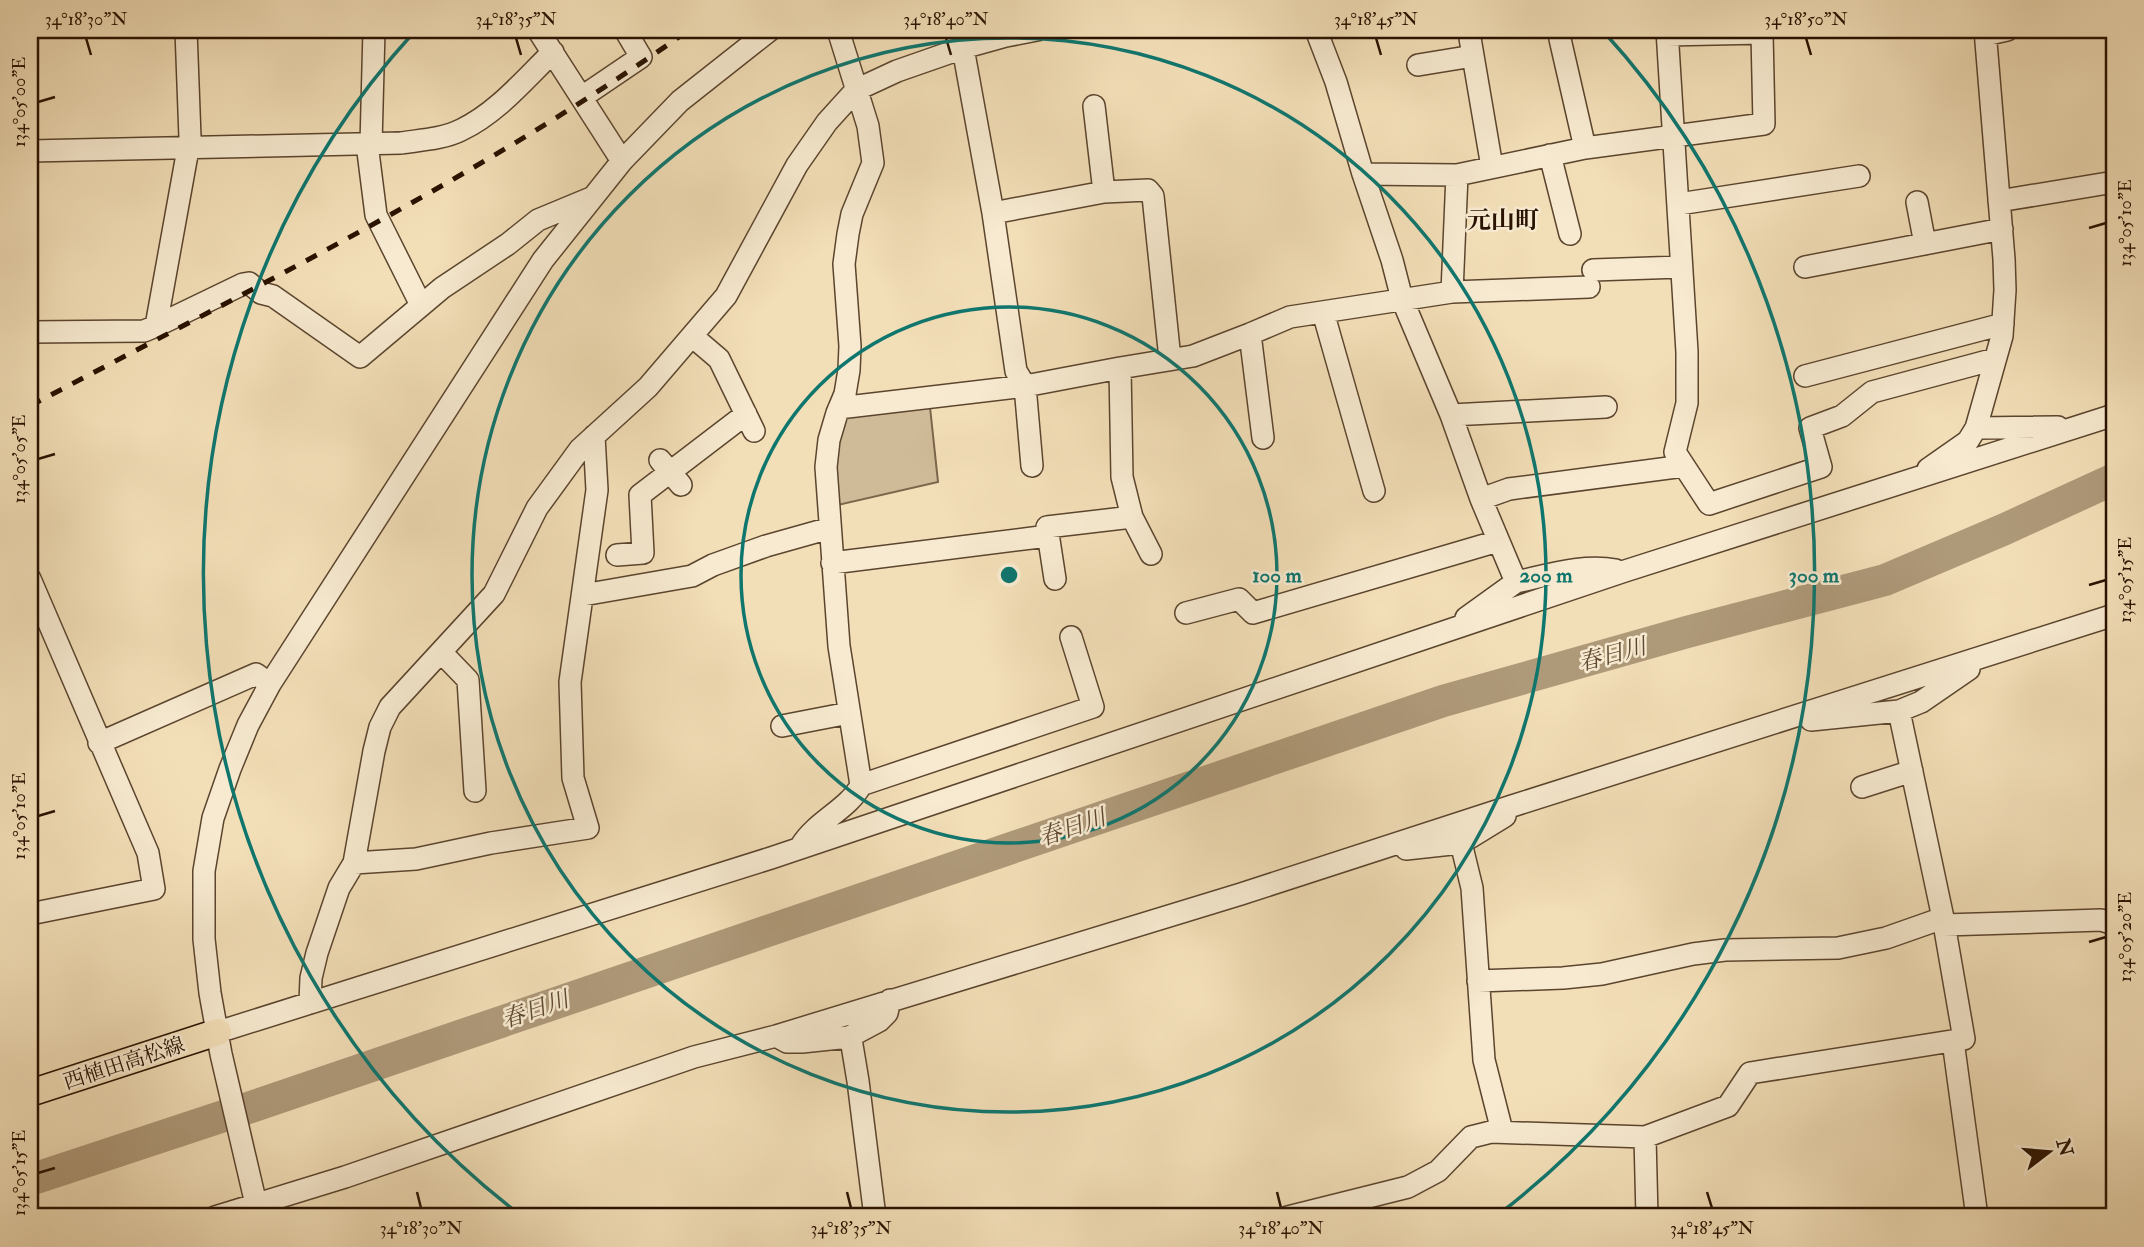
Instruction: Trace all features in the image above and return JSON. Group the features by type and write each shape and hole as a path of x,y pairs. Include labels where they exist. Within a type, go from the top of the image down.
{"main road":[{"name":"西植田高松線","path":"30,1093 220,1043"}],"street":[{"path":"156,327 190,138 186,30"},
{"path":"374,30 369,144 376,215 421,305"},
{"path":"582,97 640,57 625,30"},
{"path":"257,1206 220,1043 206,965 204,871 214,818 248,725 270,684 543,260 622,161 680,101 770,30"},
{"path":"799,848 832,814 855,797 861,785 839,646 826,467 829,440 845,394 850,346 844,264 852,214 873,163 868,126 838,30"},
{"path":"310,1003 311,978 317,953 339,888 354,863 380,727 390,707 494,594 537,508 580,449 648,387 726,296 797,165 827,122 856,90 897,71 963,48 1037,30"},
{"path":"1316,30 1336,82 1402,299 1451,415 1481,499 1516,582"},
{"path":"1912,481 1968,441 1976,428 2002,336 2006,290 1985,32 2007,30"},
{"path":"1363,174 1457,175 1585,148 1673,135 1764,124 1762,33 1667,33 1673,135 1678,204 1680,267 1687,352 1687,403 1675,452 1709,504 1821,467 1810,428 1842,416 1872,392 1995,359"},
{"path":"30,151 401,143 433,138 459,131 489,113 550,39 622,161"},
{"path":"1560,39 1585,148"},
{"path":"1418,65 1472,47 1492,167"},
{"path":"963,48 993,213 1016,372 1024,386 1032,466"},
{"path":"1094,106 1104,192"},
{"path":"1550,155 1570,234"},
{"path":"1452,292 1457,175"},
{"path":"1678,204 1858,176"},
{"path":"1999,201 2114,182"},
{"path":"993,213 1104,192 1148,190 1153,196 1170,359"},
{"path":"30,332 144,331 249,283 261,293 273,296 360,357 442,288 508,244 538,220 593,197"},
{"path":"1917,202 1925,244"},
{"path":"1805,267 2002,229"},
{"path":"839,408 1024,386 1193,356 1290,317 1452,292 1591,279 1680,267"},
{"path":"1324,312 1374,491"},
{"path":"1805,376 2003,324"},
{"path":"1250,334 1263,438"},
{"path":"617,555 643,553 640,495 670,472 750,423 719,359 692,337"},
{"path":"1119,368 1122,477 1132,517 1151,554"},
{"path":"1451,415 1606,407"},
{"path":"220,1043 310,1003 799,848 1625,571 2114,415"},
{"path":"1976,428 2078,427"},
{"path":"354,863 416,859 491,843 588,828 573,778 570,682 597,490 594,436"},
{"path":"1481,499 1509,489 1684,466"},
{"path":"1055,579 1047,527 1132,517"},
{"path":"583,595 692,576 713,565 766,546 830,528"},
{"path":"832,563 1048,536"},
{"path":"1186,613 1239,599 1253,613 1498,541"},
{"path":"1447,631 1516,582 1580,568 1601,567 1625,571"},
{"path":"30,579 148,853 154,889 30,914"},
{"path":"215,1217 345,1177 694,1057 776,1036 1241,894 2114,615"},
{"path":"861,785 1093,707 1071,637"},
{"path":"441,652 468,680 475,791"},
{"path":"1797,716 1815,721 1899,711 1921,702 1988,655"},
{"path":"99,743 256,674 270,684"},
{"path":"1288,1217 1408,1187 1438,1171 1471,1138 1491,1132 1645,1137 1728,1106 1750,1073 1964,1039 1944,922 1899,711"},
{"path":"782,726 849,713"},
{"path":"1862,787 1912,772"},
{"path":"1387,846 1407,850 1461,844 1504,819 1512,806"},
{"path":"1461,844 1472,888 1484,1060 1502,1131"},
{"path":"1478,981 1602,974 1693,954 1725,950 1838,948 1944,922 2101,920 2114,924"},
{"path":"776,1036 788,1042 849,1037 879,1021 887,1013 890,1000"},
{"path":"849,1037 858,1081 875,1217"},
{"path":"1953,1041 1977,1217"},
{"path":"1645,1137 1647,1217"}],"shaded area":[{"path":"930,407 938,482 838,505 833,500 836,430 842,422 848,417"}],"waterway":[{"name":"春日川","path":"30,1180 1443,701 1687,632 1885,580 2114,479"}],"railway":[{"path":"30,406 366,229 530,134 689,30"}],"district":[{"name":"元山町","path":"1503,220"}]}
